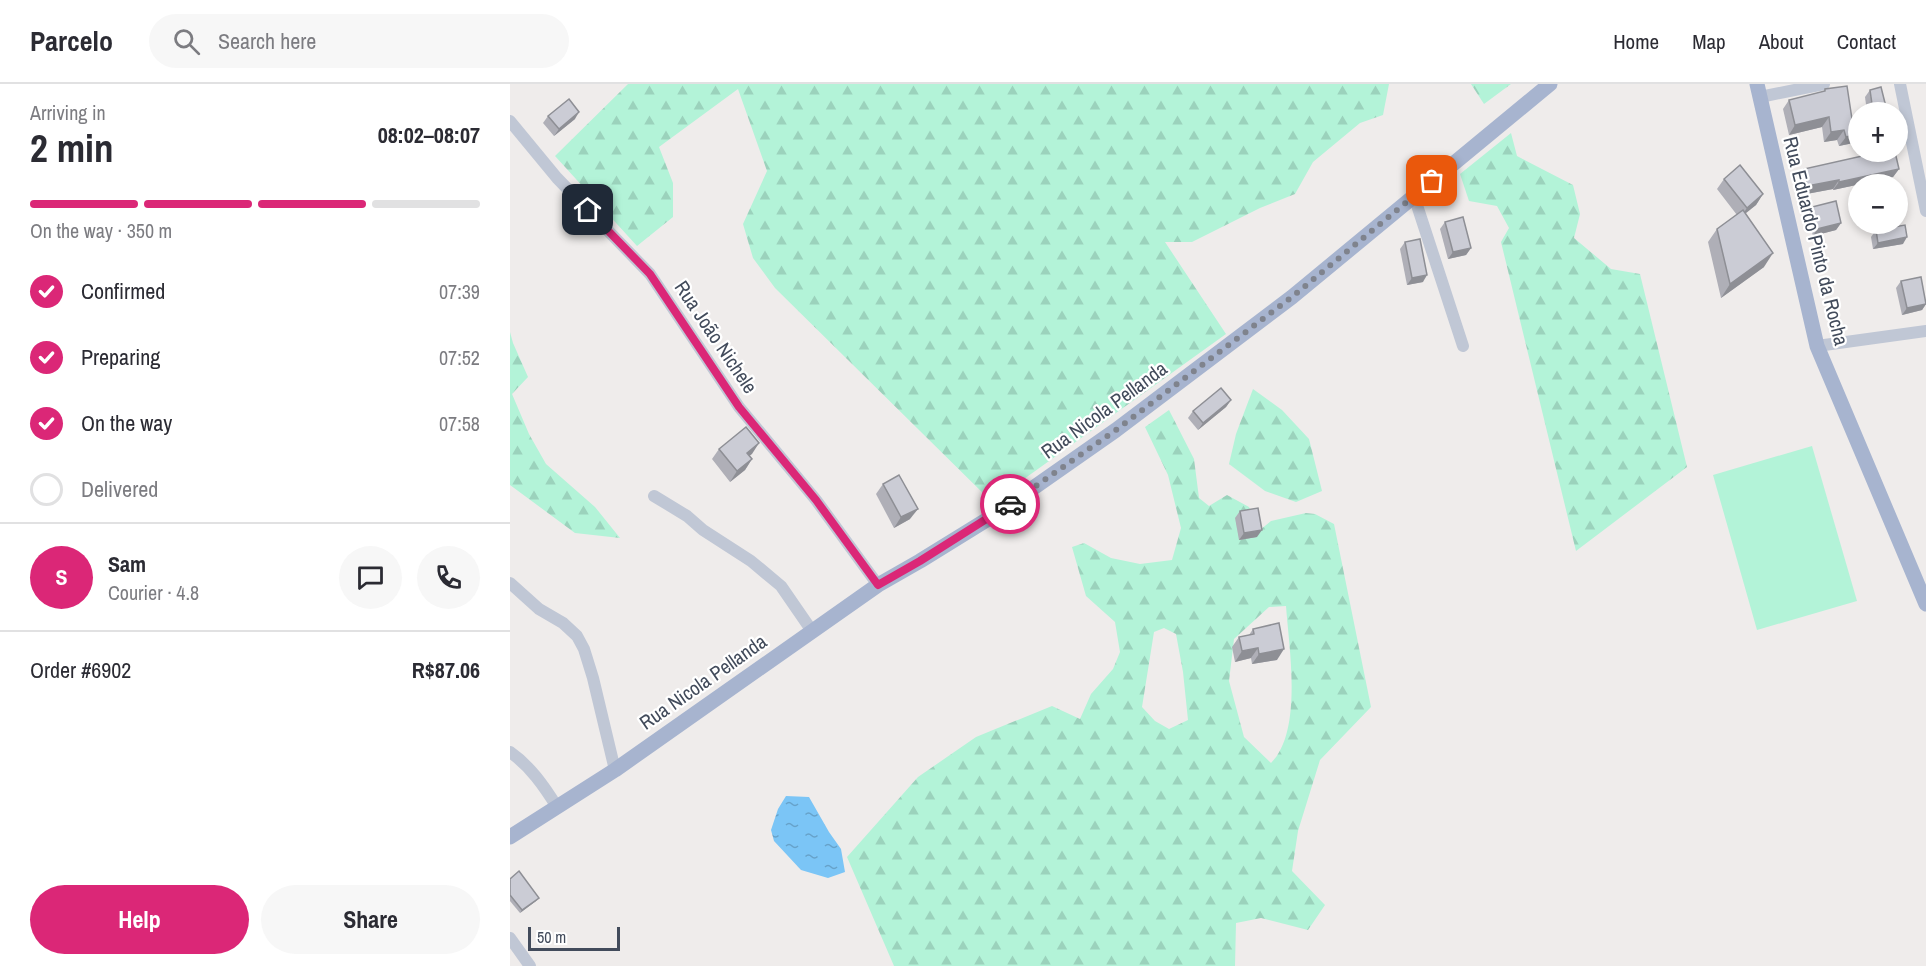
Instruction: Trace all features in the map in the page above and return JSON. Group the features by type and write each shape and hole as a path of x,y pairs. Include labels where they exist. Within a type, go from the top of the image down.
{"main road":[{"name":"Rua Nicola Pellanda","path":"510,837 615,770 878,585 996,514 1116,430 1292,297 1550,84"},
{"name":"Rua Eduardo Pinto da Rocha","path":"1759,91 1817,346 1926,604"}],"street":[{"path":"1759,91 1824,84"},
{"path":"1900,84 1926,211"},
{"name":"Rua João Nichele","path":"510,121 557,178 650,274 739,407 816,500 878,585"},
{"path":"1414,196 1463,346"},
{"path":"1817,346 1926,332"},
{"path":"654,496 751,561 781,586 812,631"},
{"path":"510,583 539,609 563,623 577,636 584,649 593,678 615,770"},
{"path":"510,752 542,783 557,807"},
{"path":"510,938 530,966"}],"green space":[{"path":"628,84 1389,84 1383,115 1360,123 1313,162 1295,194 1260,208 1192,242 1165,242 1226,334 992,502 775,288 753,258 743,224 767,171 738,89 659,147 673,183 673,217 637,246 555,156"},
{"path":"1471,84 1511,84 1484,104"},
{"path":"1511,133 1517,156 1573,185 1580,214 1574,238 1611,269 1640,274 1687,467 1576,551 1501,242 1509,228 1497,206 1469,201 1460,174"},
{"path":"510,332 528,377 512,394 529,434 546,464 595,507 620,538 575,533 510,485"},
{"path":"1253,389 1282,410 1309,439 1322,491 1296,502 1265,491 1229,464 1236,434"},
{"path":"1169,410 1194,459 1199,498 1209,506 1227,495 1249,507 1260,530 1271,521 1306,513 1315,514 1334,524 1371,707 1320,760 1298,831 1292,871 1325,905 1308,930 1261,918 1236,923 1235,966 894,966 847,857 918,777 976,737 1052,706 1080,719 1091,694 1113,669 1120,652 1115,622 1086,596 1072,547 1084,543 1111,558 1140,564 1172,560 1181,528 1168,475 1145,427","holes":["1286,606 1291,666 1291,710 1281,749 1271,763 1244,737 1229,681 1234,639 1269,607","1164,628 1176,634 1188,720 1169,729 1155,721 1142,707 1154,632"]},
{"path":"1812,446 1857,601 1757,630 1713,475"}],"water":[{"path":"786,796 809,797 841,849 845,872 828,878 801,870 774,841 771,830 778,809"}],"building":[{"path":"1847,86 1849,102 1848,136 1846,137 1844,130 1831,132 1829,117 1795,125 1789,100 1825,91 1825,89"},
{"path":"1881,87 1885,102 1872,102 1870,90"},
{"path":"569,99 579,112 559,129 548,116"},
{"path":"1848,159 1848,162 1897,162 1899,169 1876,174 1848,174 1848,180 1807,186 1804,169"},
{"path":"1740,165 1763,194 1747,208 1724,179"},
{"path":"1836,201 1841,223 1817,229 1812,207"},
{"path":"1743,210 1773,253 1730,284 1717,229"},
{"path":"1463,217 1471,248 1453,252 1445,222"},
{"path":"1877,234 1906,234 1907,237 1878,243"},
{"path":"1420,239 1427,275 1412,278 1405,242"},
{"path":"1921,277 1926,304 1907,308 1901,281"},
{"path":"1221,388 1231,400 1203,423 1193,411"},
{"path":"746,427 759,443 747,453 752,459 737,471 719,449"},
{"path":"899,475 918,509 901,517 883,484"},
{"path":"1258,508 1262,530 1244,533 1240,511"},
{"path":"1279,623 1284,649 1259,654 1258,648 1242,651 1239,637 1254,634 1253,629"},
{"path":"519,871 539,898 522,910 510,895 510,879"}],"way so far":[{"path":"1010,504 1116,430 1292,297 1432,181"}],"route":[{"path":"588,210 650,274 739,407 816,500 878,585 1010,504"}]}
